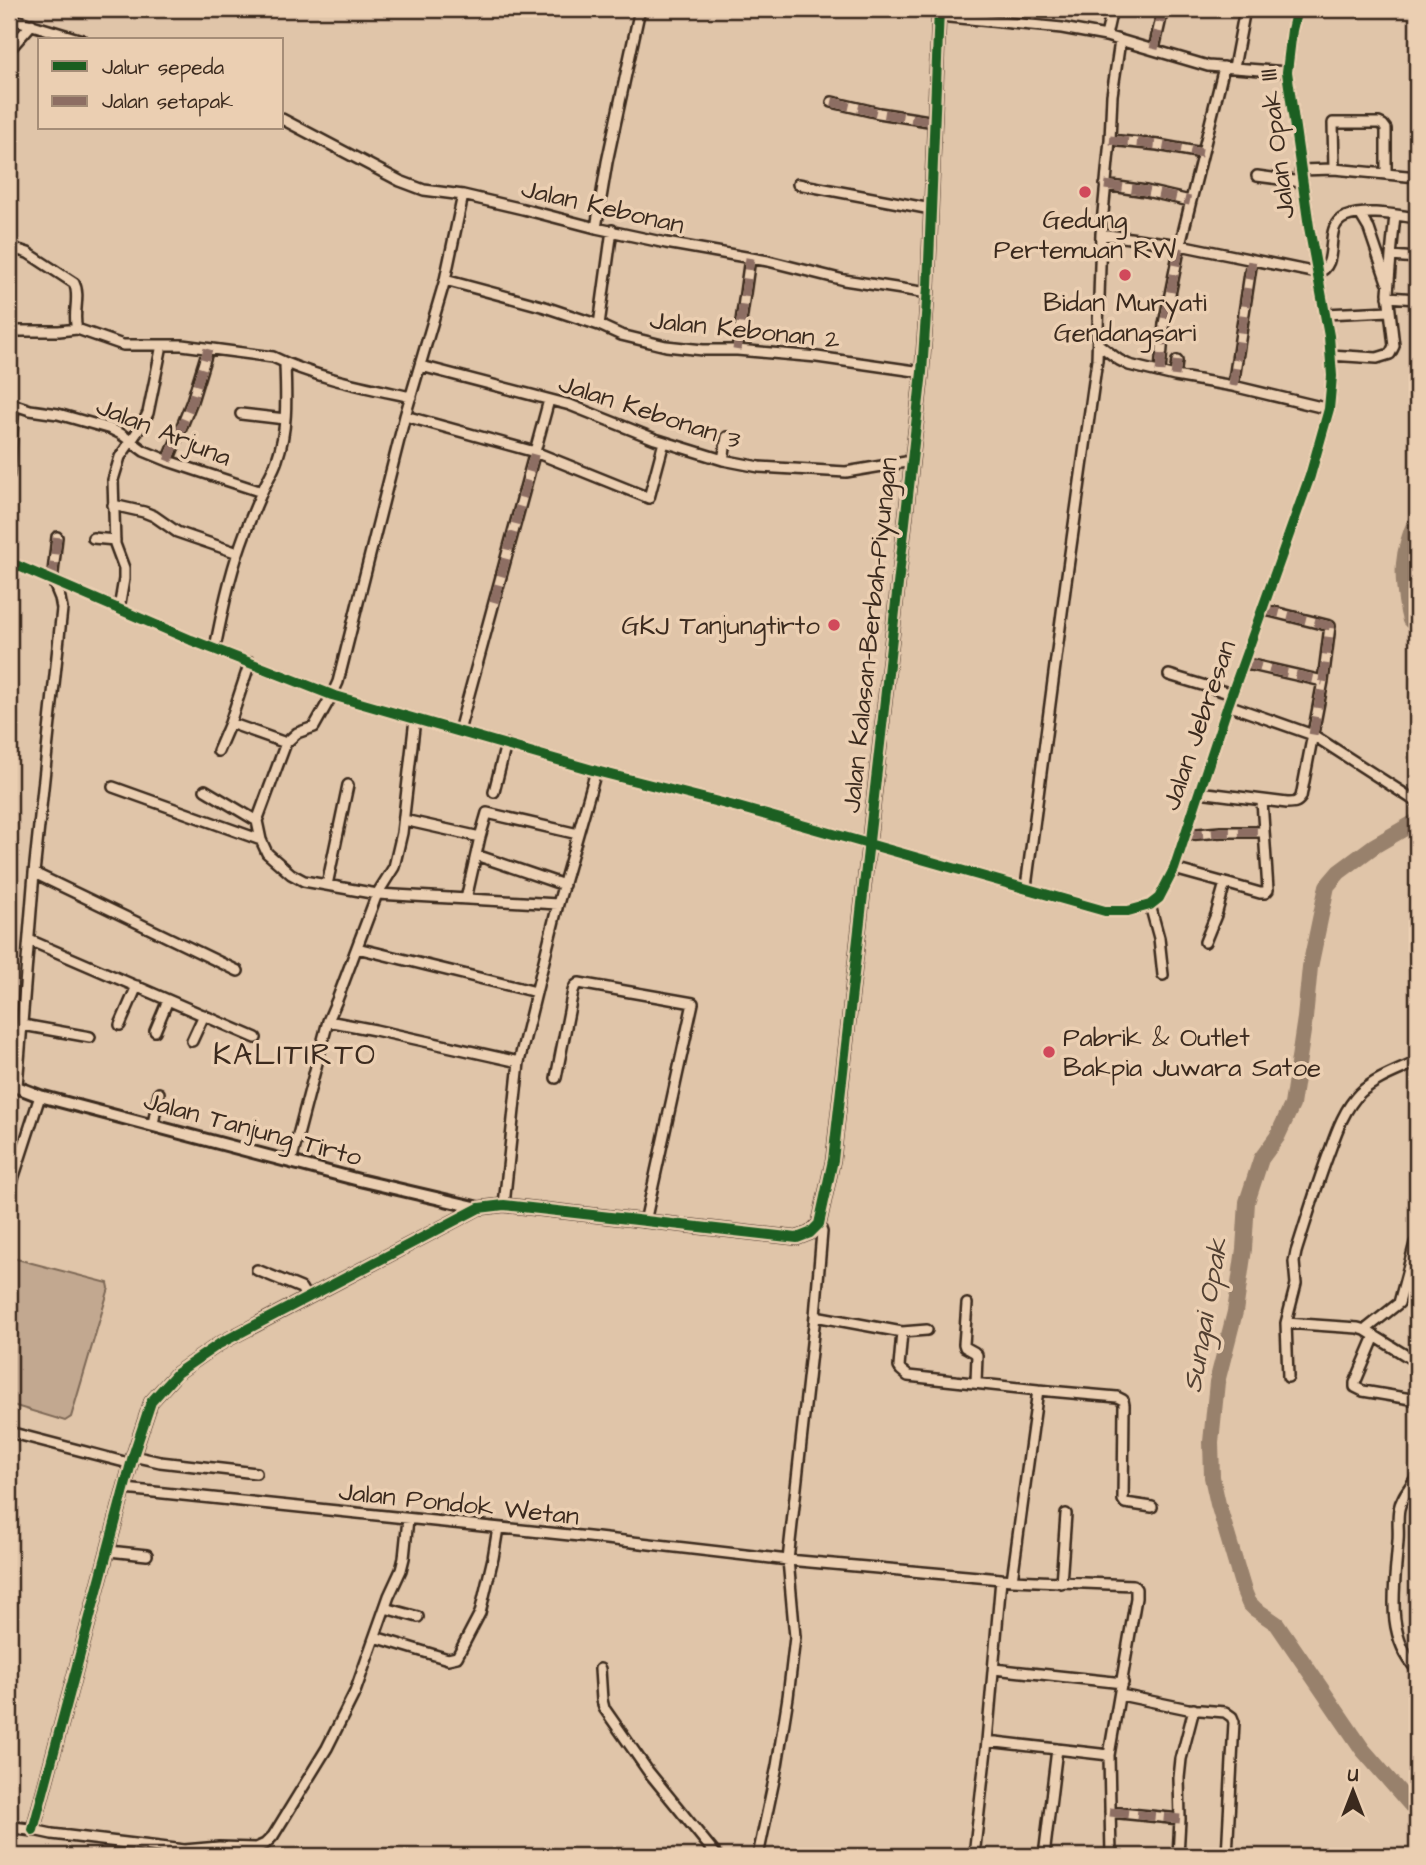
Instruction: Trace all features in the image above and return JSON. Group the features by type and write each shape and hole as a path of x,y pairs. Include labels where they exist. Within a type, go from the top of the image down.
{"street":[{"path":"596,228 607,162 640,9"},
{"path":"1106,36 1112,9"},
{"path":"1154,49 1163,9"},
{"path":"1160,372 1164,324 1190,201 1221,83 1229,67 1245,9"},
{"name":"Jalan Opak III","path":"1297,9 1287,72 1317,273"},
{"path":"939,12 1106,36 1208,66 1287,72"},
{"name":"Jalan Kalasan-Berbah-Piyungan","path":"819,1224 833,1160 922,372 928,293 939,12"},
{"path":"9,18 76,38"},
{"path":"9,50 32,24"},
{"path":"1026,887 1098,344 1101,234 1110,140 1111,95 1120,41"},
{"path":"832,102 935,122"},
{"name":"Jalan Kebonan","path":"284,120 400,181 424,190 463,195 596,228 750,258 844,280 928,293"},
{"path":"1334,169 1333,123 1379,123 1385,129 1386,174"},
{"path":"1110,140 1202,153"},
{"path":"1300,170 1334,169 1417,177"},
{"path":"1257,176 1302,182"},
{"path":"798,184 931,209"},
{"path":"1105,185 1190,201"},
{"path":"463,195 445,280 405,416 343,663 332,695 314,727 296,733 286,743 257,821 261,841 267,853 291,874 304,880 377,894 558,904"},
{"path":"1101,234 1180,244 1317,273 1323,271 1329,263 1335,226 1343,218 1360,214 1417,218"},
{"path":"1360,214 1369,229 1388,287"},
{"path":"1330,355 1377,358 1390,354 1394,346 1388,287 1395,215"},
{"path":"599,325 612,230"},
{"path":"9,247 28,253 74,283 77,288 77,329"},
{"path":"1391,256 1417,258"},
{"path":"737,351 750,258"},
{"path":"1233,386 1252,260"},
{"name":"Jalan Jebresan","path":"1150,905 1159,898 1174,869 1228,705 1310,476 1329,409 1332,392 1330,355 1317,273"},
{"name":"Jalan Kebonan 2","path":"445,280 545,307 621,335 666,346 817,357 922,372"},
{"path":"1388,297 1417,299"},
{"path":"1325,314 1390,311"},
{"path":"9,331 77,329 123,345 182,345 273,358 328,377 411,397"},
{"path":"1098,344 1129,365 1329,409"},
{"path":"119,610 124,568 115,540 115,468 148,413 162,345"},
{"path":"168,461 192,401 208,349"},
{"path":"1175,376 1177,360"},
{"path":"215,648 238,553 278,458 285,419 285,364"},
{"name":"Jalan Kebonan 3","path":"421,366 586,411 664,442 723,460 759,467 846,472 912,461"},
{"path":"459,731 549,400"},
{"path":"9,475 12,404"},
{"name":"Jalan Arjuna","path":"12,404 98,424 121,434 144,451 168,461 262,492"},
{"path":"242,414 285,419"},
{"path":"405,416 535,452 649,498 664,442"},
{"path":"723,460 727,437"},
{"path":"113,505 144,512 177,532 238,553"},
{"path":"13,1085 23,1025 34,873 62,609 52,581 57,537"},
{"path":"93,538 115,540"},
{"path":"9,562 119,610 332,695 596,771 869,843 1105,911 1128,911 1150,905 1157,930 1163,975"},
{"path":"62,609 75,597 86,596"},
{"path":"1199,792 1295,803 1301,797 1323,681 1330,626 1262,610"},
{"path":"218,751 250,662"},
{"path":"1243,663 1323,681"},
{"path":"1169,675 1232,694"},
{"path":"1228,705 1312,735 1417,802"},
{"path":"292,1161 328,1021 377,894 394,867 404,820 415,719"},
{"path":"230,723 286,743"},
{"path":"494,792 506,744"},
{"path":"504,1205 519,1062 558,904 596,771"},
{"path":"327,885 348,785"},
{"path":"113,787 261,841"},
{"path":"205,790 257,821"},
{"path":"1174,869 1260,892 1267,891 1262,801"},
{"path":"466,899 487,813 578,834"},
{"path":"404,820 480,837"},
{"path":"1185,835 1263,832"},
{"path":"476,855 564,885"},
{"path":"34,873 238,971"},
{"path":"1205,942 1225,883"},
{"path":"29,940 256,1038"},
{"path":"357,948 536,992"},
{"path":"556,1078 575,986 579,984 693,1003 645,1222"},
{"path":"120,1024 137,986"},
{"path":"155,1031 168,1000"},
{"path":"192,1041 204,1015"},
{"path":"328,1021 519,1062"},
{"path":"23,1025 90,1037"},
{"path":"1288,1377 1289,1323 1296,1284 1296,1252 1316,1187 1340,1124 1361,1093 1417,1062"},
{"name":"Jalan Tanjung Tirto","path":"13,1085 40,1096 479,1208"},
{"path":"153,1125 159,1093"},
{"path":"9,1197 40,1096"},
{"path":"454,1203 455,1220"},
{"path":"33,1830 132,1460 151,1402 177,1373 219,1344 479,1208 504,1205 797,1238 810,1233 819,1224 822,1232 815,1316 788,1560 795,1637 777,1766 758,1856"},
{"path":"1365,1330 1399,1303 1417,1241"},
{"path":"257,1270 301,1288 307,1297"},
{"path":"967,1304 964,1344 965,1348 977,1355 976,1383"},
{"path":"815,1316 902,1332 927,1330"},
{"path":"1289,1323 1348,1326 1365,1330 1417,1360"},
{"path":"902,1332 900,1367 905,1374 912,1377 1116,1397 1123,1400 1123,1500 1125,1503 1152,1507"},
{"path":"1375,1336 1355,1387 1363,1391 1417,1400"},
{"path":"1012,1580 1038,1390"},
{"path":"9,1432 132,1460 256,1473"},
{"path":"1417,1476 1402,1499 1399,1509 1393,1600 1398,1637 1417,1670"},
{"name":"Jalan Pondok Wetan","path":"125,1489 788,1560 1012,1580 1133,1585 1136,1588 1136,1598 1123,1682"},
{"path":"1061,1583 1066,1514"},
{"path":"9,1827 184,1850 256,1848 265,1844 273,1836 345,1714 401,1570 408,1519"},
{"path":"375,1637 448,1660 457,1657 480,1613 498,1528"},
{"path":"109,1551 147,1555"},
{"path":"974,1856 1001,1579"},
{"path":"385,1608 418,1617"},
{"path":"600,1669 604,1708 648,1771 717,1856"},
{"path":"994,1669 1123,1682 1109,1755 1111,1856"},
{"path":"1121,1695 1225,1712 1232,1717 1234,1722 1227,1856"},
{"path":"1178,1856 1181,1759 1194,1709"},
{"path":"987,1741 1109,1755"},
{"path":"1044,1856 1057,1749"},
{"path":"1110,1811 1180,1819"},
{"path":"184,1850 195,1856"}],"shaded area":[{"path":"9,1257 108,1283 109,1288 71,1417 65,1421 9,1404"}],"waterway":[{"name":"Sungai Opak","path":"1417,518 1408,542 1404,564 1410,620 1417,626"},
{"name":"Sungai Opak","path":"1417,821 1374,846 1339,872 1327,886 1310,967 1292,1105 1277,1137 1261,1159 1247,1202 1244,1249 1235,1312 1217,1382 1211,1442 1212,1477 1218,1504 1249,1603 1277,1624 1363,1750 1417,1812"}],"marked path":[{"path":"1154,49 1163,9"},
{"path":"832,102 935,122"},
{"path":"1110,140 1202,153"},
{"path":"1105,185 1190,201"},
{"path":"1160,372 1164,324 1180,245"},
{"path":"737,350 750,258"},
{"path":"1233,386 1252,260"},
{"path":"168,461 192,401 208,349"},
{"path":"1175,376 1177,361"},
{"path":"494,602 535,452"},
{"path":"52,581 57,537"},
{"path":"1262,609 1330,626 1313,735"},
{"path":"1243,663 1323,681"},
{"path":"1185,835 1263,832"},
{"path":"1110,1812 1180,1819"}],"cycle path":[{"path":"33,1830 133,1456 151,1402 177,1373 219,1344 479,1208 504,1205 797,1238 810,1233 819,1224 833,1160 922,372 939,9"},
{"path":"9,562 191,640 332,695 596,771 738,807 1105,911 1128,911 1150,905 1159,898 1174,869 1228,705 1310,476 1329,409 1332,376 1329,336 1309,227 1287,72 1297,9"}],"place":[{"name":"Gedung Pertemuan RW","path":"1085,192"},
{"name":"Bidan Muryati Gendangsari","path":"1125,275"},
{"name":"GKJ Tanjungtirto","path":"834,625"},
{"name":"Pabrik & Outlet Bakpia Juwara Satoe","path":"1049,1052"}],"district":[{"name":"KALITIRTO","path":"295,1054"}]}
